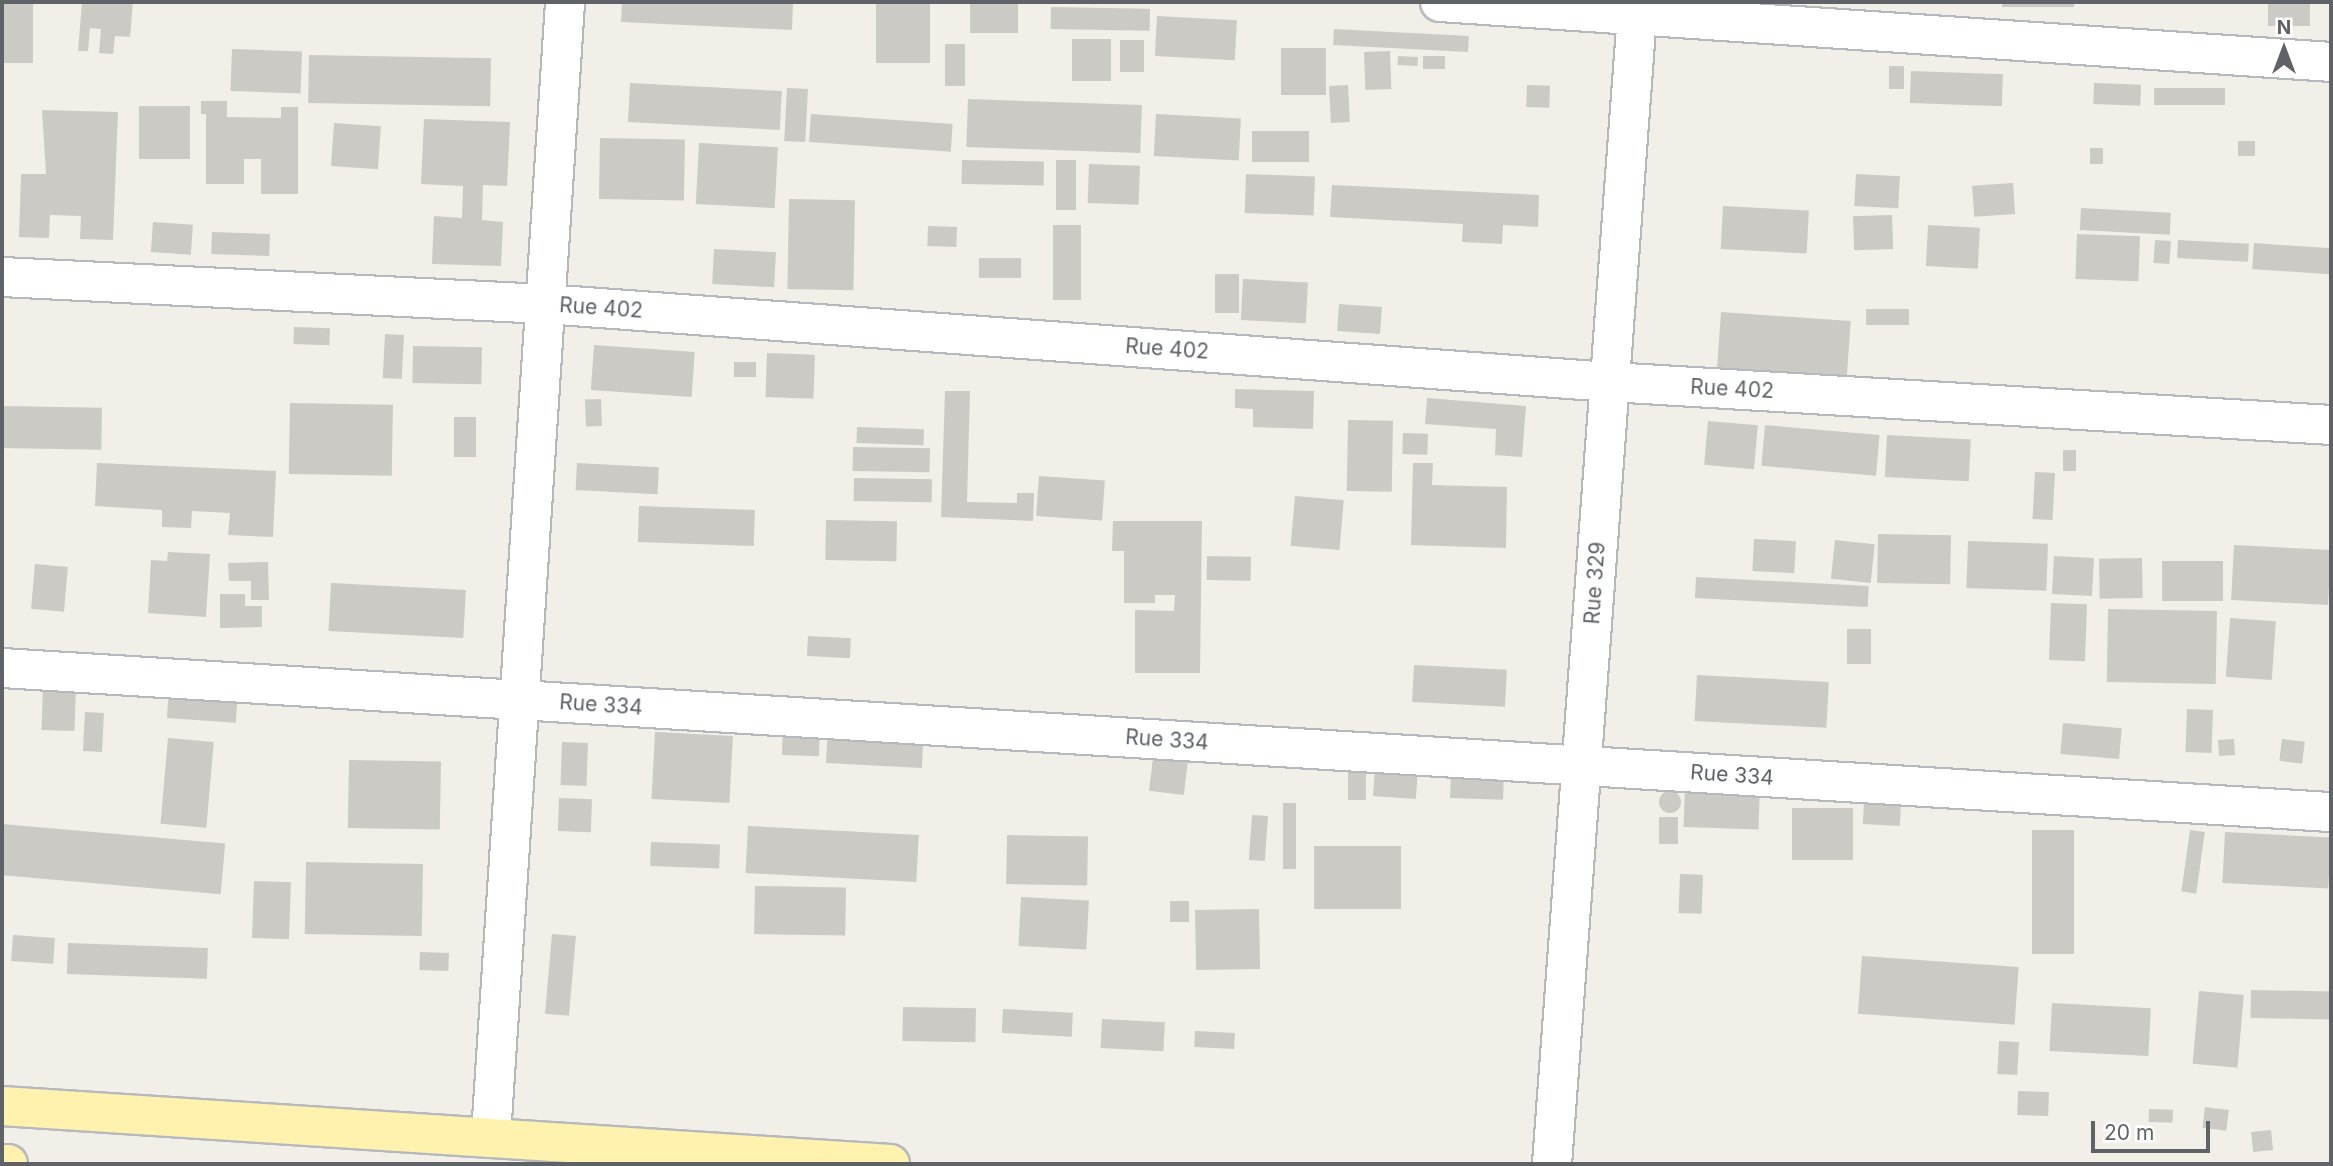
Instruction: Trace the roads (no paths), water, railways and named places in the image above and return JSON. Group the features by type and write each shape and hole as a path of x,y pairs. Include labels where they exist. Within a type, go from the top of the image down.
{"main road":[{"path":"2,1106 491,1135 890,1164"},
{"path":"2,1164 8,1164"}],"street":[{"path":"491,1135 565,2"},
{"path":"1440,2 1638,8 2331,62"},
{"name":"Rue 329","path":"1552,1164 1638,8"},
{"name":"Rue 402","path":"2,277 545,304 1610,382 2331,425"},
{"name":"Rue 334","path":"2,668 2331,812"}]}
